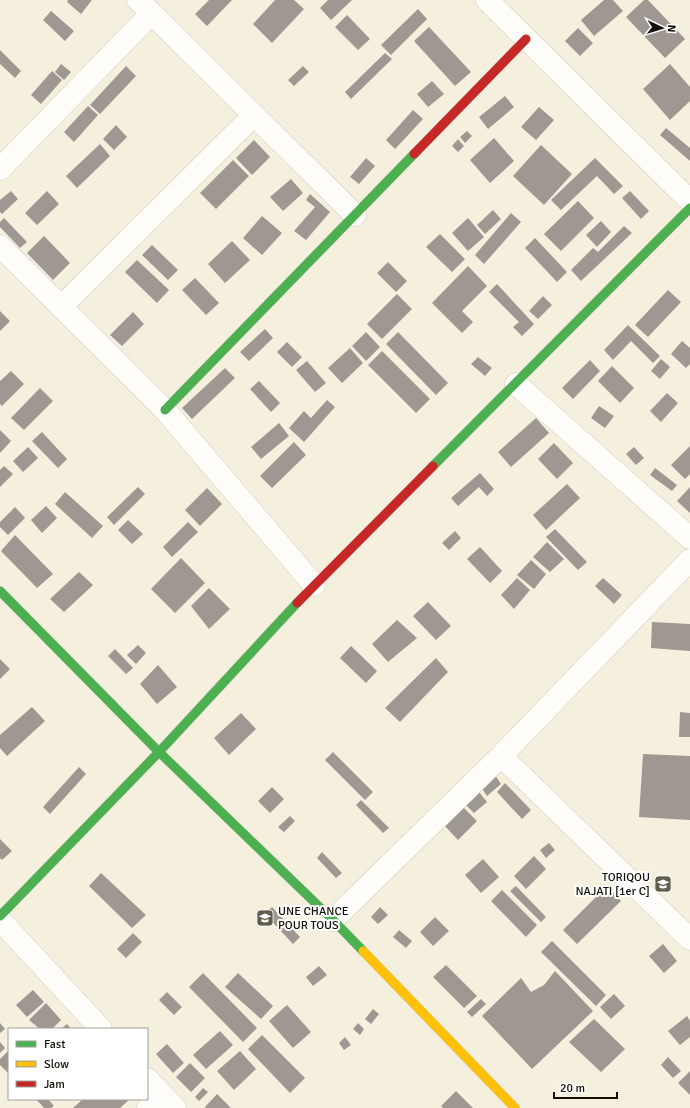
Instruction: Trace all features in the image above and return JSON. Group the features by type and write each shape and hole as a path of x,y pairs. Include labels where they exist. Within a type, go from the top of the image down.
{"street":[{"path":"487,0 690,201"},
{"path":"0,169 145,7 355,215"},
{"path":"165,410 526,39"},
{"path":"61,307 254,115"},
{"path":"0,916 159,752 314,585 690,208"},
{"path":"0,246 165,410 314,585"},
{"path":"516,384 690,538"},
{"path":"333,920 501,756 690,560"},
{"path":"0,591 159,752 333,920 515,1108"},
{"path":"501,756 690,939"},
{"path":"0,920 99,1028"},
{"path":"148,1081 162,1104"}],"building":[{"path":"68,0 92,0 81,14 67,2"},
{"path":"209,0 232,0 207,26 195,14"},
{"path":"275,0 294,0 304,9 272,43 253,24"},
{"path":"328,0 352,0 331,20 320,8"},
{"path":"604,0 613,0 623,11 594,36 581,20"},
{"path":"644,0 648,0 685,39 665,58 626,17"},
{"path":"418,9 427,19 391,55 381,45"},
{"path":"51,11 74,31 65,41 43,20"},
{"path":"347,15 370,39 358,50 335,27"},
{"path":"429,27 471,72 455,86 414,41"},
{"path":"578,28 593,43 580,56 565,41"},
{"path":"0,50 21,71 15,78 0,64"},
{"path":"385,53 392,59 351,99 345,92"},
{"path":"61,64 71,72 64,80 55,72"},
{"path":"670,64 690,87 690,101 670,120 643,89"},
{"path":"126,66 136,76 100,114 90,105"},
{"path":"303,66 309,72 294,86 288,80"},
{"path":"52,71 62,80 41,104 31,95"},
{"path":"432,81 444,94 428,107 417,94"},
{"path":"505,96 514,107 488,129 479,117"},
{"path":"88,106 98,115 74,142 64,132"},
{"path":"539,107 554,120 536,140 521,127"},
{"path":"413,110 423,119 395,149 386,140"},
{"path":"116,125 127,137 114,150 103,139"},
{"path":"666,128 690,148 690,161 660,135"},
{"path":"467,131 472,136 465,143 460,137"},
{"path":"494,138 514,161 490,183 470,160"},
{"path":"458,139 464,146 458,152 452,146"},
{"path":"254,140 270,157 252,175 236,158"},
{"path":"100,144 110,156 77,188 66,176"},
{"path":"541,145 572,174 544,205 513,176"},
{"path":"366,158 375,166 359,184 350,177"},
{"path":"595,158 623,186 614,194 597,176 561,210 551,200"},
{"path":"233,160 249,176 216,209 200,193"},
{"path":"291,179 303,193 283,211 270,197"},
{"path":"11,191 18,199 2,214 0,212 0,200"},
{"path":"47,191 59,204 37,225 25,213"},
{"path":"630,191 649,211 641,219 622,198"},
{"path":"310,194 330,212 306,240 294,231 315,207 306,200"},
{"path":"578,201 594,218 561,251 544,234"},
{"path":"493,210 501,219 485,234 477,225"},
{"path":"511,213 521,222 484,264 475,255"},
{"path":"262,216 282,233 262,255 243,238"},
{"path":"4,218 27,242 20,248 0,227 0,222"},
{"path":"468,218 484,237 468,251 452,233"},
{"path":"601,221 611,232 597,247 586,235"},
{"path":"624,226 632,233 581,281 571,270 593,248 598,252"},
{"path":"440,234 465,259 452,272 426,247"},
{"path":"44,236 70,263 53,280 27,253"},
{"path":"535,238 567,272 557,282 525,248"},
{"path":"232,241 250,260 225,283 208,264"},
{"path":"152,245 178,270 168,280 142,255"},
{"path":"137,260 169,290 157,303 125,272"},
{"path":"388,262 407,281 396,292 377,273"},
{"path":"468,266 487,286 462,311 473,322 462,333 432,303"},
{"path":"195,278 219,303 206,315 182,290"},
{"path":"497,284 534,324 522,336 513,327 519,322 489,292"},
{"path":"668,290 681,302 648,337 635,325"},
{"path":"397,294 412,309 382,339 367,324"},
{"path":"543,296 552,305 538,319 529,311"},
{"path":"0,311 10,321 0,331"},
{"path":"133,312 144,324 122,346 110,335"},
{"path":"628,325 660,356 653,363 631,341 613,360 604,350"},
{"path":"265,329 273,338 249,361 240,352"},
{"path":"366,332 380,347 366,361 352,346"},
{"path":"398,332 448,383 436,395 386,344"},
{"path":"682,341 690,348 690,364 686,368 671,354"},
{"path":"287,342 302,357 292,367 277,352"},
{"path":"350,348 363,363 342,383 328,368"},
{"path":"382,351 430,399 416,413 368,365"},
{"path":"478,357 492,368 485,376 471,364"},
{"path":"661,359 670,367 660,379 651,371"},
{"path":"590,360 600,371 573,399 562,388"},
{"path":"307,361 326,383 315,392 296,370"},
{"path":"612,366 634,388 620,403 598,381"},
{"path":"225,368 235,378 192,419 182,408"},
{"path":"11,371 24,384 2,406 0,404 0,381"},
{"path":"259,381 280,403 271,412 250,389"},
{"path":"40,388 53,401 24,430 11,418"},
{"path":"667,393 678,403 661,422 650,411"},
{"path":"327,400 335,407 304,442 289,428 304,411 311,418"},
{"path":"599,406 614,416 605,428 591,418"},
{"path":"536,418 549,433 511,467 498,452"},
{"path":"279,423 289,436 261,459 251,447"},
{"path":"0,430 11,441 0,453"},
{"path":"42,432 67,459 58,468 32,441"},
{"path":"294,442 306,455 272,488 260,476"},
{"path":"554,443 573,463 557,479 538,459"},
{"path":"690,446 690,474 685,479 671,465"},
{"path":"28,447 38,458 23,472 13,461"},
{"path":"634,447 644,458 636,465 626,454"},
{"path":"4,466 13,474 0,487 0,470"},
{"path":"655,468 677,485 672,491 650,475"},
{"path":"480,473 494,489 487,496 479,487 458,506 451,498"},
{"path":"567,484 580,498 546,530 533,515"},
{"path":"138,487 145,494 114,525 107,517"},
{"path":"690,487 690,513 677,501"},
{"path":"207,488 222,504 200,526 185,510"},
{"path":"65,492 103,526 92,538 55,504"},
{"path":"46,506 57,518 42,533 31,520"},
{"path":"15,507 25,518 8,535 0,527 0,522"},
{"path":"128,520 143,534 132,544 118,530"},
{"path":"188,522 198,532 172,557 163,547"},
{"path":"555,529 587,562 578,570 546,537"},
{"path":"455,531 461,538 449,550 442,543"},
{"path":"15,535 53,574 37,588 1,551"},
{"path":"547,542 564,559 550,572 533,557"},
{"path":"480,547 502,571 490,583 467,559"},
{"path":"181,558 205,583 175,613 151,589"},
{"path":"531,560 546,574 534,589 517,575"},
{"path":"79,572 93,585 64,612 50,599"},
{"path":"517,578 530,590 514,609 501,595"},
{"path":"603,578 622,595 614,604 595,586"},
{"path":"209,588 230,609 209,629 191,606"},
{"path":"428,602 451,626 436,640 413,616"},
{"path":"397,620 417,638 388,662 372,644"},
{"path":"652,622 690,624 690,651 651,648"},
{"path":"138,645 146,653 136,664 127,655"},
{"path":"351,646 377,671 366,683 340,658"},
{"path":"115,649 133,668 126,674 108,656"},
{"path":"436,658 448,672 400,722 385,708"},
{"path":"0,659 10,669 0,679"},
{"path":"158,665 177,687 157,704 140,684"},
{"path":"32,707 45,721 7,756 0,748 0,735"},
{"path":"680,712 690,713 690,737 679,737"},
{"path":"241,713 256,729 229,755 214,738"},
{"path":"333,752 373,792 365,800 325,760"},
{"path":"643,754 690,756 690,820 639,817"},
{"path":"79,767 86,774 50,814 43,807"},
{"path":"495,775 501,784 487,796 481,787"},
{"path":"505,783 531,810 522,819 497,792"},
{"path":"272,787 284,799 270,813 258,801"},
{"path":"479,792 487,802 474,813 465,804"},
{"path":"361,800 389,828 383,833 356,805"},
{"path":"463,807 477,821 458,840 444,825"},
{"path":"290,816 295,821 284,832 278,827"},
{"path":"0,839 12,851 2,860 0,858"},
{"path":"549,843 555,850 546,858 540,850"},
{"path":"322,852 342,873 336,878 317,858"},
{"path":"534,856 546,869 526,889 514,876"},
{"path":"483,859 499,877 481,893 465,875"},
{"path":"101,873 146,915 132,928 89,886"},
{"path":"516,886 546,917 541,922 510,891"},
{"path":"607,886 621,901 577,944 563,930"},
{"path":"502,890 537,925 526,937 491,901"},
{"path":"272,907 300,937 293,944 265,914"},
{"path":"380,907 388,915 378,924 371,917"},
{"path":"435,917 449,931 433,946 420,932"},
{"path":"399,930 412,941 406,948 393,937"},
{"path":"133,933 142,942 126,958 117,949"},
{"path":"552,941 606,995 596,1006 541,952"},
{"path":"663,944 677,961 664,973 649,956"},
{"path":"446,965 477,996 464,1008 433,977"},
{"path":"319,966 327,975 313,986 306,977"},
{"path":"555,971 593,1011 532,1069 482,1016 521,978 531,992 544,985"},
{"path":"203,973 257,1028 243,1042 189,987"},
{"path":"238,973 273,1006 261,1019 225,987"},
{"path":"33,990 44,1002 27,1017 16,1005"},
{"path":"167,992 182,1007 174,1015 159,1000"},
{"path":"614,994 625,1006 611,1019 600,1007"},
{"path":"481,999 486,1004 472,1017 467,1012"},
{"path":"46,1003 61,1020 53,1028 39,1028 29,1020"},
{"path":"287,1005 311,1032 293,1048 269,1021"},
{"path":"373,1009 379,1014 371,1024 365,1019"},
{"path":"687,1016 690,1021 690,1037 680,1045 668,1031"},
{"path":"594,1019 625,1049 601,1072 569,1042"},
{"path":"0,1023 5,1029 0,1033"},
{"path":"358,1023 364,1029 360,1035 353,1029"},
{"path":"67,1024 70,1028 62,1028"},
{"path":"220,1031 233,1045 206,1069 193,1055"},
{"path":"262,1035 305,1078 290,1093 248,1049"},
{"path":"345,1037 351,1045 344,1050 339,1043"},
{"path":"0,1042 5,1048 0,1053"},
{"path":"167,1044 184,1063 173,1073 156,1054"},
{"path":"8,1051 8,1073 0,1065 0,1059"},
{"path":"240,1051 256,1069 234,1090 217,1071"},
{"path":"668,1057 681,1071 673,1078 661,1065"},
{"path":"190,1063 205,1078 191,1092 176,1077"},
{"path":"690,1071 690,1095 678,1083"},
{"path":"203,1088 208,1092 199,1101 195,1097"},
{"path":"456,1091 473,1108 443,1108 441,1106"},
{"path":"217,1094 231,1108 205,1107"},
{"path":"37,1100 49,1100 54,1106 51,1108 44,1108"},
{"path":"82,1100 129,1100 120,1108 73,1108"}],"traffic: fast":[{"path":"165,410 414,154"},
{"path":"433,466 690,208"},
{"path":"0,591 159,752 333,920 363,951"},
{"path":"0,916 159,752 297,603"}],"traffic: slow":[{"path":"363,951 515,1108"}],"traffic: jam":[{"path":"414,154 526,39"},
{"path":"297,603 433,466"}],"place":[{"name":"TORIQOU NAJATI [1er C]","path":"663,884"},
{"name":"UNE CHANCE POUR TOUS","path":"265,918"}]}
